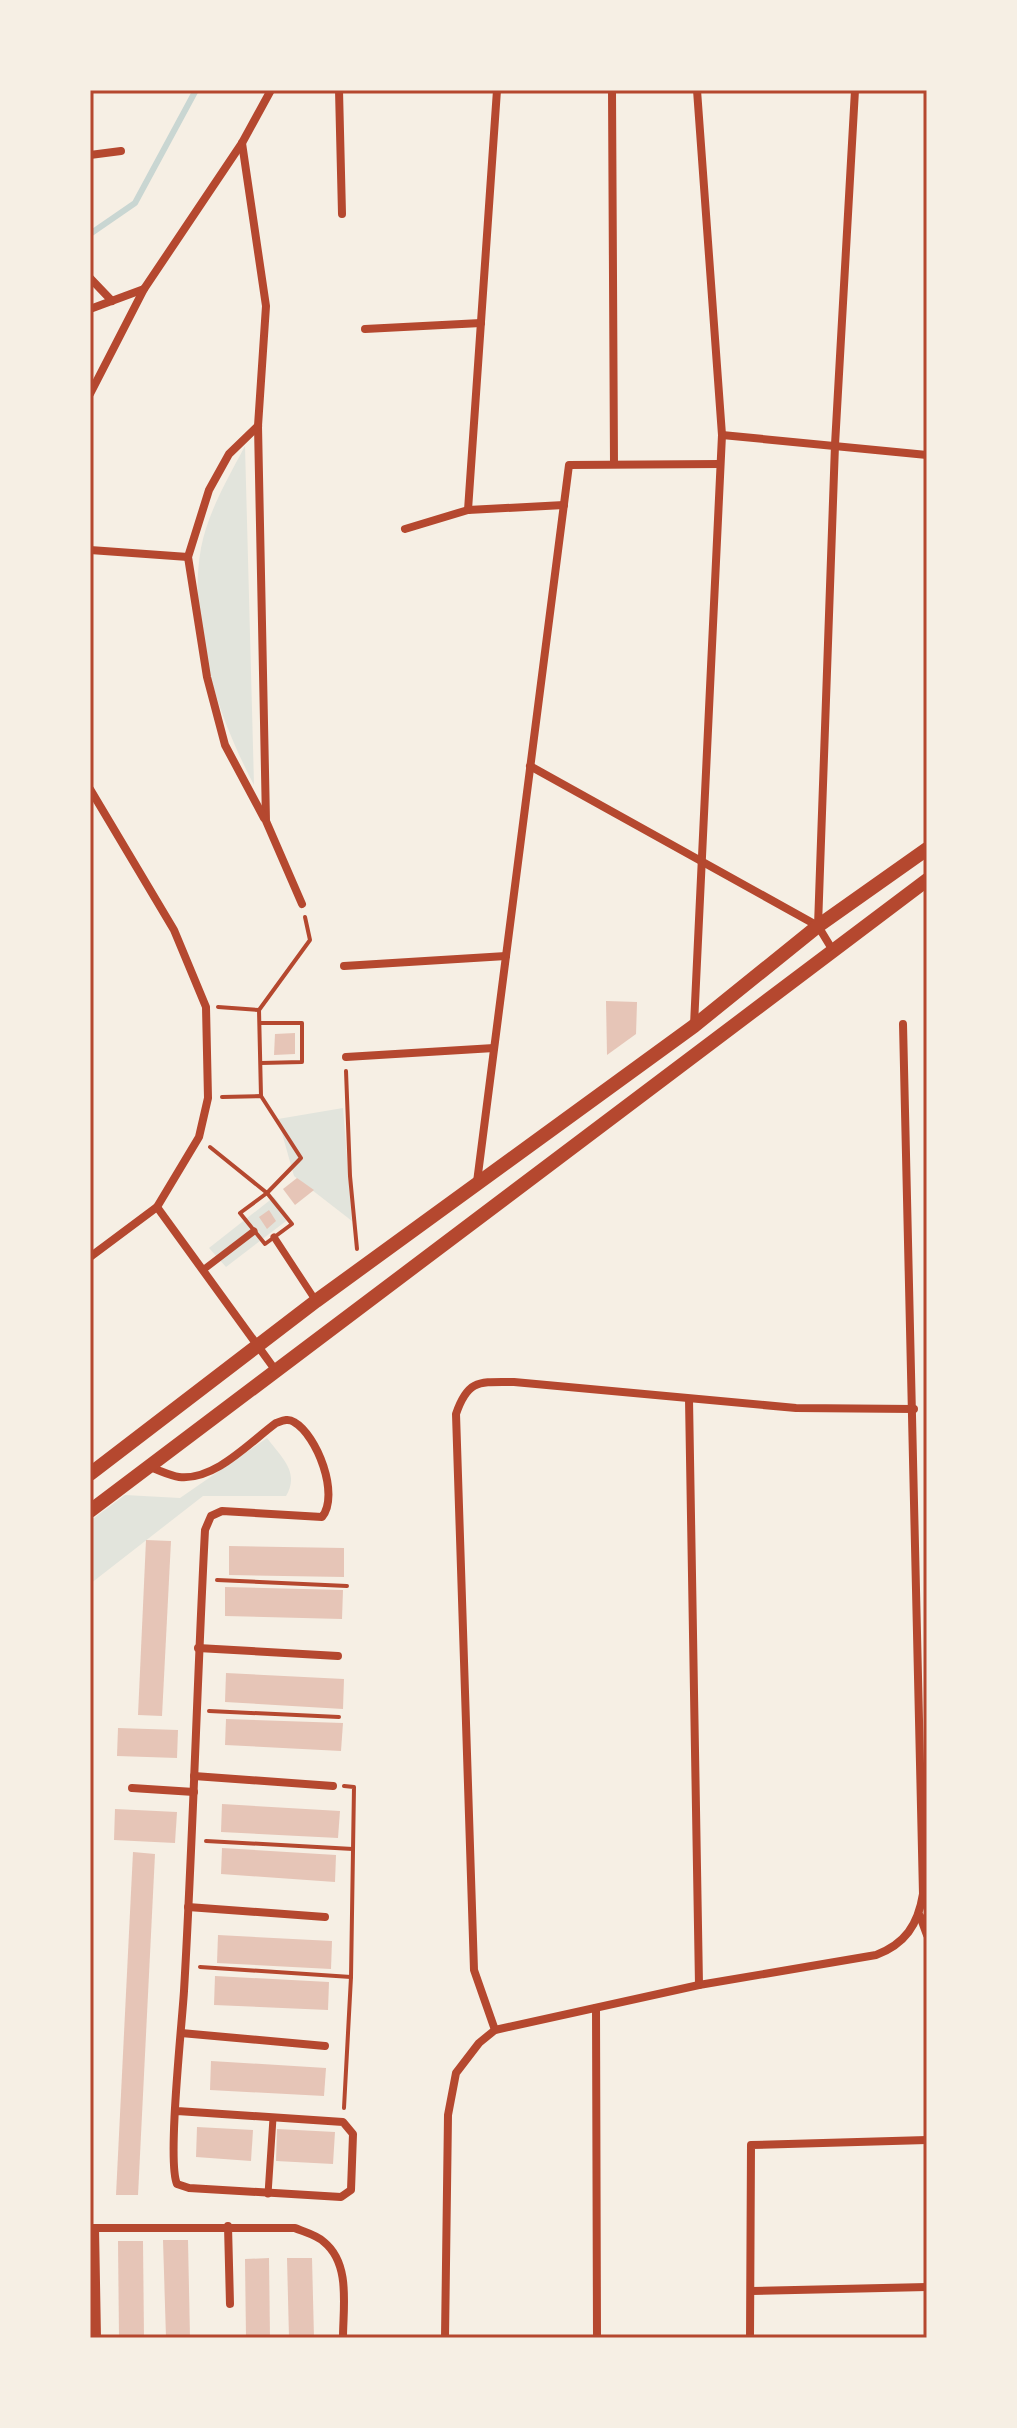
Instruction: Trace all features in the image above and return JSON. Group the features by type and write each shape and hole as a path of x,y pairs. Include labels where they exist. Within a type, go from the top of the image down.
{"main road":[{"path":"90,1474 316,1301 694,1026 818,926 927,849"},
{"path":"90,1511 549,1169 832,949 927,880"}],"street":[{"path":"90,394 144,289 242,143 271,90"},
{"path":"339,90 342,214"},
{"path":"468,510 497,90"},
{"path":"612,90 614,464"},
{"path":"694,1026 722,435 697,90"},
{"path":"818,926 835,445 855,90"},
{"path":"242,143 266,306 258,426 266,821"},
{"path":"90,155 121,151"},
{"path":"90,278 112,301"},
{"path":"90,309 144,289"},
{"path":"365,329 481,323"},
{"path":"258,426 229,454 209,490 188,557 207,677 225,745 266,821 302,904"},
{"path":"722,435 927,455"},
{"path":"477,1184 569,465 720,464"},
{"path":"405,529 468,510 564,505"},
{"path":"90,550 188,557"},
{"path":"530,766 818,926 832,949"},
{"path":"90,789 174,930 206,1007 208,1098 199,1137 157,1207 93,1255 90,1244"},
{"path":"344,966 506,956"},
{"path":"445,2338 448,2115 456,2073 479,2043 495,2030 699,1985 876,1955 899,1946 920,1916 923,1894 924,1669 903,1024"},
{"path":"346,1057 494,1048"},
{"path":"157,1207 276,1371"},
{"path":"203,1270 254,1231"},
{"path":"274,1237 316,1301"},
{"path":"495,2030 474,1970 456,1414 463,1392 481,1382 796,1408 914,1409"},
{"path":"689,1399 699,1985"},
{"path":"149,1467 179,1477 199,1475 217,1467 276,1423 287,1420 295,1422 304,1432 323,1465 331,1501 322,1517 222,1511 211,1516 205,1530 174,2172 177,2184 189,2188 341,2197 349,2193 353,2134 343,2122 177,2111"},
{"path":"198,1648 338,1656"},
{"path":"194,1776 333,1786"},
{"path":"132,1788 194,1792"},
{"path":"188,1907 325,1917"},
{"path":"920,1916 927,1935"},
{"path":"596,2008 597,2338"},
{"path":"181,2033 325,2046"},
{"path":"268,2194 273,2118"},
{"path":"750,2338 751,2145 927,2140"},
{"path":"228,2226 230,2304"},
{"path":"97,2338 93,2228 228,2226 295,2228 324,2241 338,2260 343,2282 343,2338"},
{"path":"752,2291 927,2287"}],"path":[{"path":"199,1137 267,1193 292,1224 265,1244 240,1213 267,1193 301,1158 261,1096 259,1010 310,940 302,904"},
{"path":"206,1007 259,1010"},
{"path":"260,1023 302,1023 302,1062 261,1063"},
{"path":"346,1057 350,1176 359,1272"},
{"path":"208,1098 261,1096"},
{"path":"202,1580 347,1586"},
{"path":"195,1711 339,1717"},
{"path":"333,1786 354,1787 351,1977 343,2122"},
{"path":"191,1840 354,1849"},
{"path":"185,1966 351,1977"}],"shaded area":[{"path":"245,446 254,785 218,700 202,639 198,608 201,548 208,521"},
{"path":"343,1108 352,1221 294,1176 278,1119"},
{"path":"274,1197 290,1218 226,1267 209,1248"},
{"path":"267,1438 290,1472 290,1487 286,1496 203,1496 90,1584 90,1521 125,1495 180,1498"}],"building":[{"path":"606,1001 637,1002 636,1034 607,1055"},
{"path":"295,1033 295,1054 274,1055 275,1034"},
{"path":"297,1178 314,1190 295,1205 283,1189"},
{"path":"269,1210 276,1221 267,1229 259,1217"},
{"path":"146,1540 171,1541 162,1716 138,1715"},
{"path":"229,1546 344,1548 344,1577 229,1575"},
{"path":"225,1587 343,1590 342,1619 225,1616"},
{"path":"226,1673 344,1679 343,1709 225,1702"},
{"path":"226,1719 343,1723 341,1751 225,1745"},
{"path":"118,1728 178,1730 177,1758 117,1756"},
{"path":"222,1804 340,1811 338,1838 221,1832"},
{"path":"115,1809 177,1812 175,1843 114,1840"},
{"path":"222,1848 336,1855 335,1882 221,1874"},
{"path":"133,1852 155,1854 138,2195 116,2195"},
{"path":"218,1935 332,1941 331,1969 217,1963"},
{"path":"215,1976 329,1982 328,2010 214,2005"},
{"path":"211,2061 326,2068 324,2096 210,2090"},
{"path":"197,2127 253,2130 251,2161 196,2157"},
{"path":"277,2129 335,2132 333,2164 276,2161"},
{"path":"163,2240 188,2240 190,2338 166,2338"},
{"path":"118,2241 143,2241 144,2338 119,2338"},
{"path":"269,2258 270,2338 246,2338 245,2259"},
{"path":"287,2258 312,2258 314,2338 289,2338"}],"waterway":[{"path":"90,234 135,203 196,90"}]}
